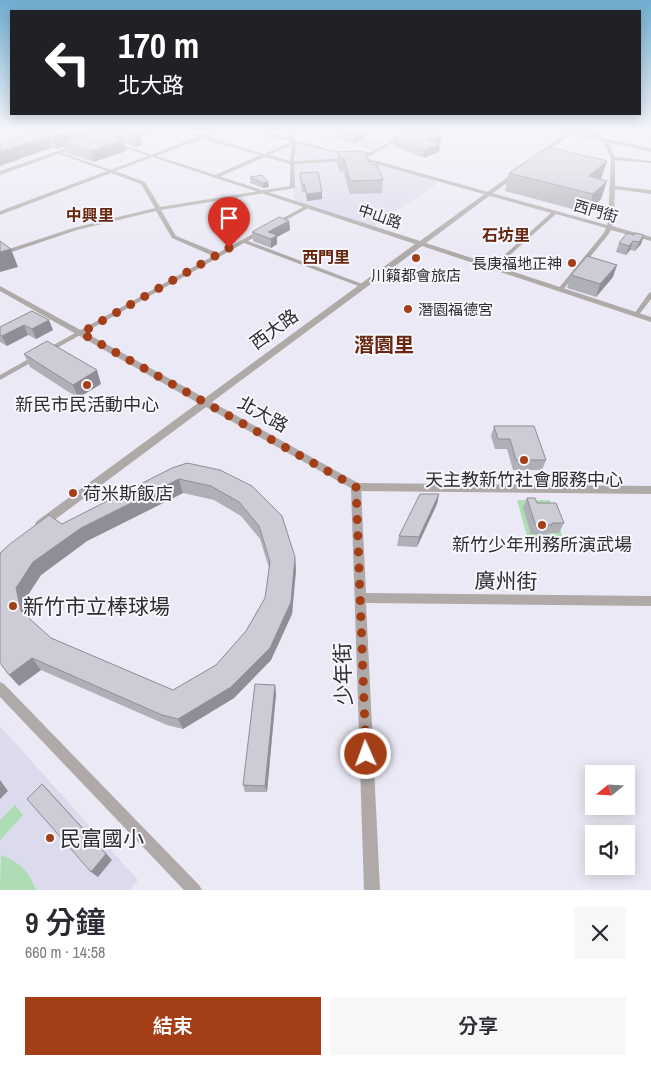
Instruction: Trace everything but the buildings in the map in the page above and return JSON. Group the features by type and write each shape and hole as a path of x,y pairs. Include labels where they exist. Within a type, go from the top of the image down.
{"street":[{"path":"0,173 6,171"},
{"path":"0,213 111,171 143,183 174,238 216,255"},
{"name":"中山路","path":"195,171 309,206 651,320"},
{"path":"215,177 229,171"},
{"path":"0,254 75,229 159,210 293,187 292,171"},
{"name":"西門街","path":"403,171 651,238"},
{"name":"西大路","path":"29,533 519,171"},
{"path":"560,290 606,234 611,222 613,171"},
{"path":"611,188 651,192"},
{"path":"0,378 216,255 309,206"},
{"path":"493,268 554,212"},
{"path":"243,241 363,286"},
{"name":"北大路","path":"0,288 356,487 651,490"},
{"path":"636,315 651,294"},
{"name":"少年街","path":"356,487 372,890"},
{"name":"廣州街","path":"360,598 651,601"},
{"path":"0,688 194,890"}],"shaded area":[{"path":"292,171 401,171 438,183 374,226 365,225 294,202"},
{"name":"民富國小","path":"0,726 138,880 130,890 0,890"}],"green space":[{"path":"517,500 550,500 565,544 529,544"},
{"path":"15,805 23,815 0,840 0,820"},
{"path":"1,855 13,860 23,868 36,890 0,890"}],"place":[{"name":"川籟都會旅店","path":"416,258"},
{"name":"長庚福地正神","path":"572,263"},
{"name":"潛園福德宮","path":"408,309"},
{"name":"新民市民活動中心","path":"87,385"},
{"name":"天主教新竹社會服務中心","path":"524,460"},
{"name":"荷米斯飯店","path":"73,493"},
{"name":"新竹少年刑務所演武場","path":"542,525"},
{"name":"新竹市立棒球場","path":"13,606"},
{"name":"民富國小","path":"50,838"}],"district":[{"name":"中興里","path":"90,215"},
{"name":"石坊里","path":"506,235"},
{"name":"西門里","path":"326,257"},
{"name":"潛園里","path":"384,344"}],"route":[{"path":"229,248 81,333 356,487 366,754"}]}
